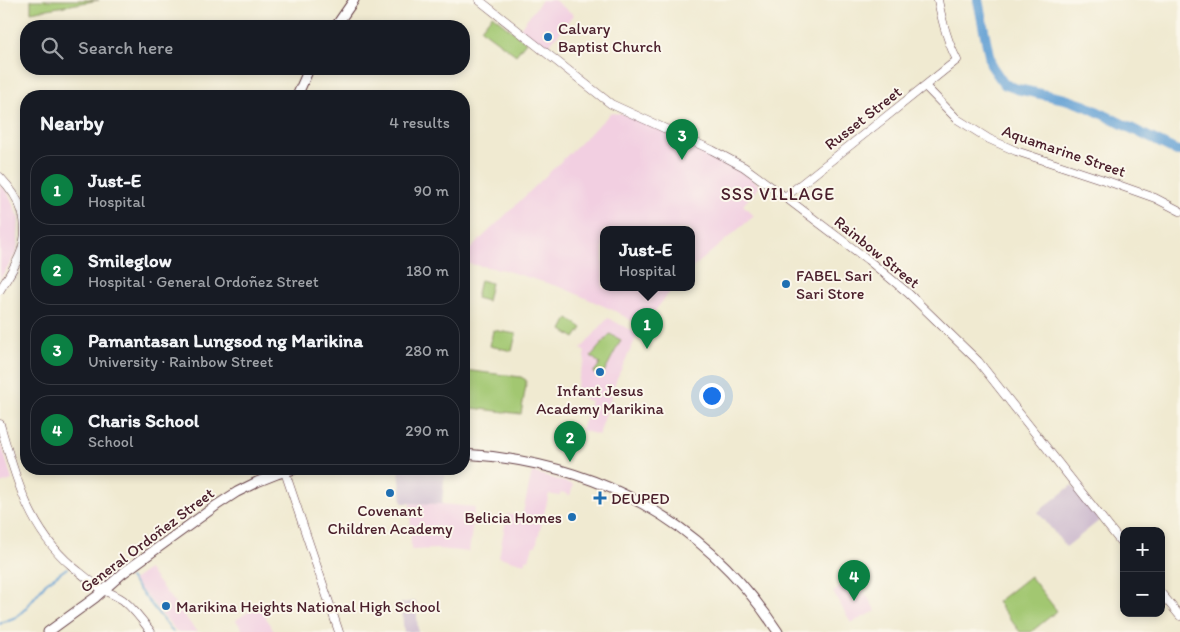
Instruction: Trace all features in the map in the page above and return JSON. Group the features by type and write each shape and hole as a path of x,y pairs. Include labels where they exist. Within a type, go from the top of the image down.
{"main road":[{"path":"340,20 354,0"},
{"path":"300,90 306,75"},
{"path":"470,454 517,460 577,475 612,488 655,512 694,538 726,568 762,608 778,632"},
{"name":"General Ordoñez Street","path":"48,632 130,568 222,502 257,482 277,475"}],"street":[{"name":"Rainbow Street","path":"479,0 611,104 712,150 744,167 868,260 908,293 978,361 1120,541"},
{"name":"Russet Street","path":"785,197 957,60 949,42 938,0"},
{"name":"Aquamarine Street","path":"925,86 957,119 989,139 1016,151 1155,198 1180,211"},
{"path":"0,177 10,188 20,206"},
{"path":"0,290 20,255"},
{"path":"0,424 17,481 38,526 67,562 132,608 151,632"},
{"path":"286,475 339,632"},
{"path":"1165,598 1180,616"}],"shaded area":[{"path":"542,0 554,0 574,15 545,50 519,29"},
{"path":"611,113 624,114 653,125 707,152 747,175 760,186 743,205 754,216 695,266 695,226 600,226 600,291 671,291 642,327 615,311 563,288 504,270 470,264 470,249"},
{"path":"0,185 8,193 19,219 17,252 0,279"},
{"name":"Infant Jesus Academy Marikina","path":"608,318 638,334 617,378 599,435 581,430 591,401 574,395 582,366 585,362 585,352 581,349"},
{"path":"0,446 2,446 12,480 0,484"},
{"path":"532,472 572,484 573,486 570,495 561,492 559,496 549,494 536,546 533,546 529,560 526,559 525,564 499,557 507,514 522,517"},
{"path":"400,475 444,475 442,504 402,503"},
{"path":"1072,485 1100,520 1066,547 1038,512"},
{"path":"410,503 475,507 469,552 439,549 411,550"},
{"name":"Marikina Heights National High School","path":"148,569 197,632 177,632 133,580"},
{"path":"856,577 876,611 851,623 833,592"},
{"path":"416,601 418,632 404,632 401,603"},
{"path":"259,605 274,632 244,632 236,620"}],"green space":[{"path":"31,0 99,0 31,12"},
{"path":"492,15 526,42 516,55 481,29"},
{"path":"480,280 491,283 487,301 476,298"},
{"path":"568,318 582,328 575,338 562,330"},
{"path":"493,330 516,334 512,351 490,346"},
{"path":"610,334 621,340 601,378 593,373 600,364 591,356"},
{"path":"470,371 521,377 526,380 521,414 470,408"},
{"path":"1030,576 1057,611 1031,632 1020,632 997,602"}],"waterway":[{"path":"978,0 991,65 1004,84 1086,106 1180,151"},
{"path":"0,624 16,617 46,583 67,568"},
{"path":"130,578 173,632"}],"place":[{"name":"Calvary Baptist Church","path":"548,37"},
{"name":"Pamantasan Lungsod ng Marikina","path":"682,160"},
{"name":"FABEL Sari Sari Store","path":"786,284"},
{"name":"Just-E","path":"647,349"},
{"name":"Infant Jesus Academy Marikina","path":"600,372"},
{"name":"Smileglow","path":"570,462"},
{"name":"Covenant Children Academy","path":"390,493"},
{"name":"DEUPED","path":"600,498"},
{"name":"Belicia Homes","path":"572,517"},
{"name":"Charis School","path":"854,601"},
{"name":"Marikina Heights National High School","path":"166,606"}],"district":[{"name":"SSS VILLAGE","path":"778,194"}]}
